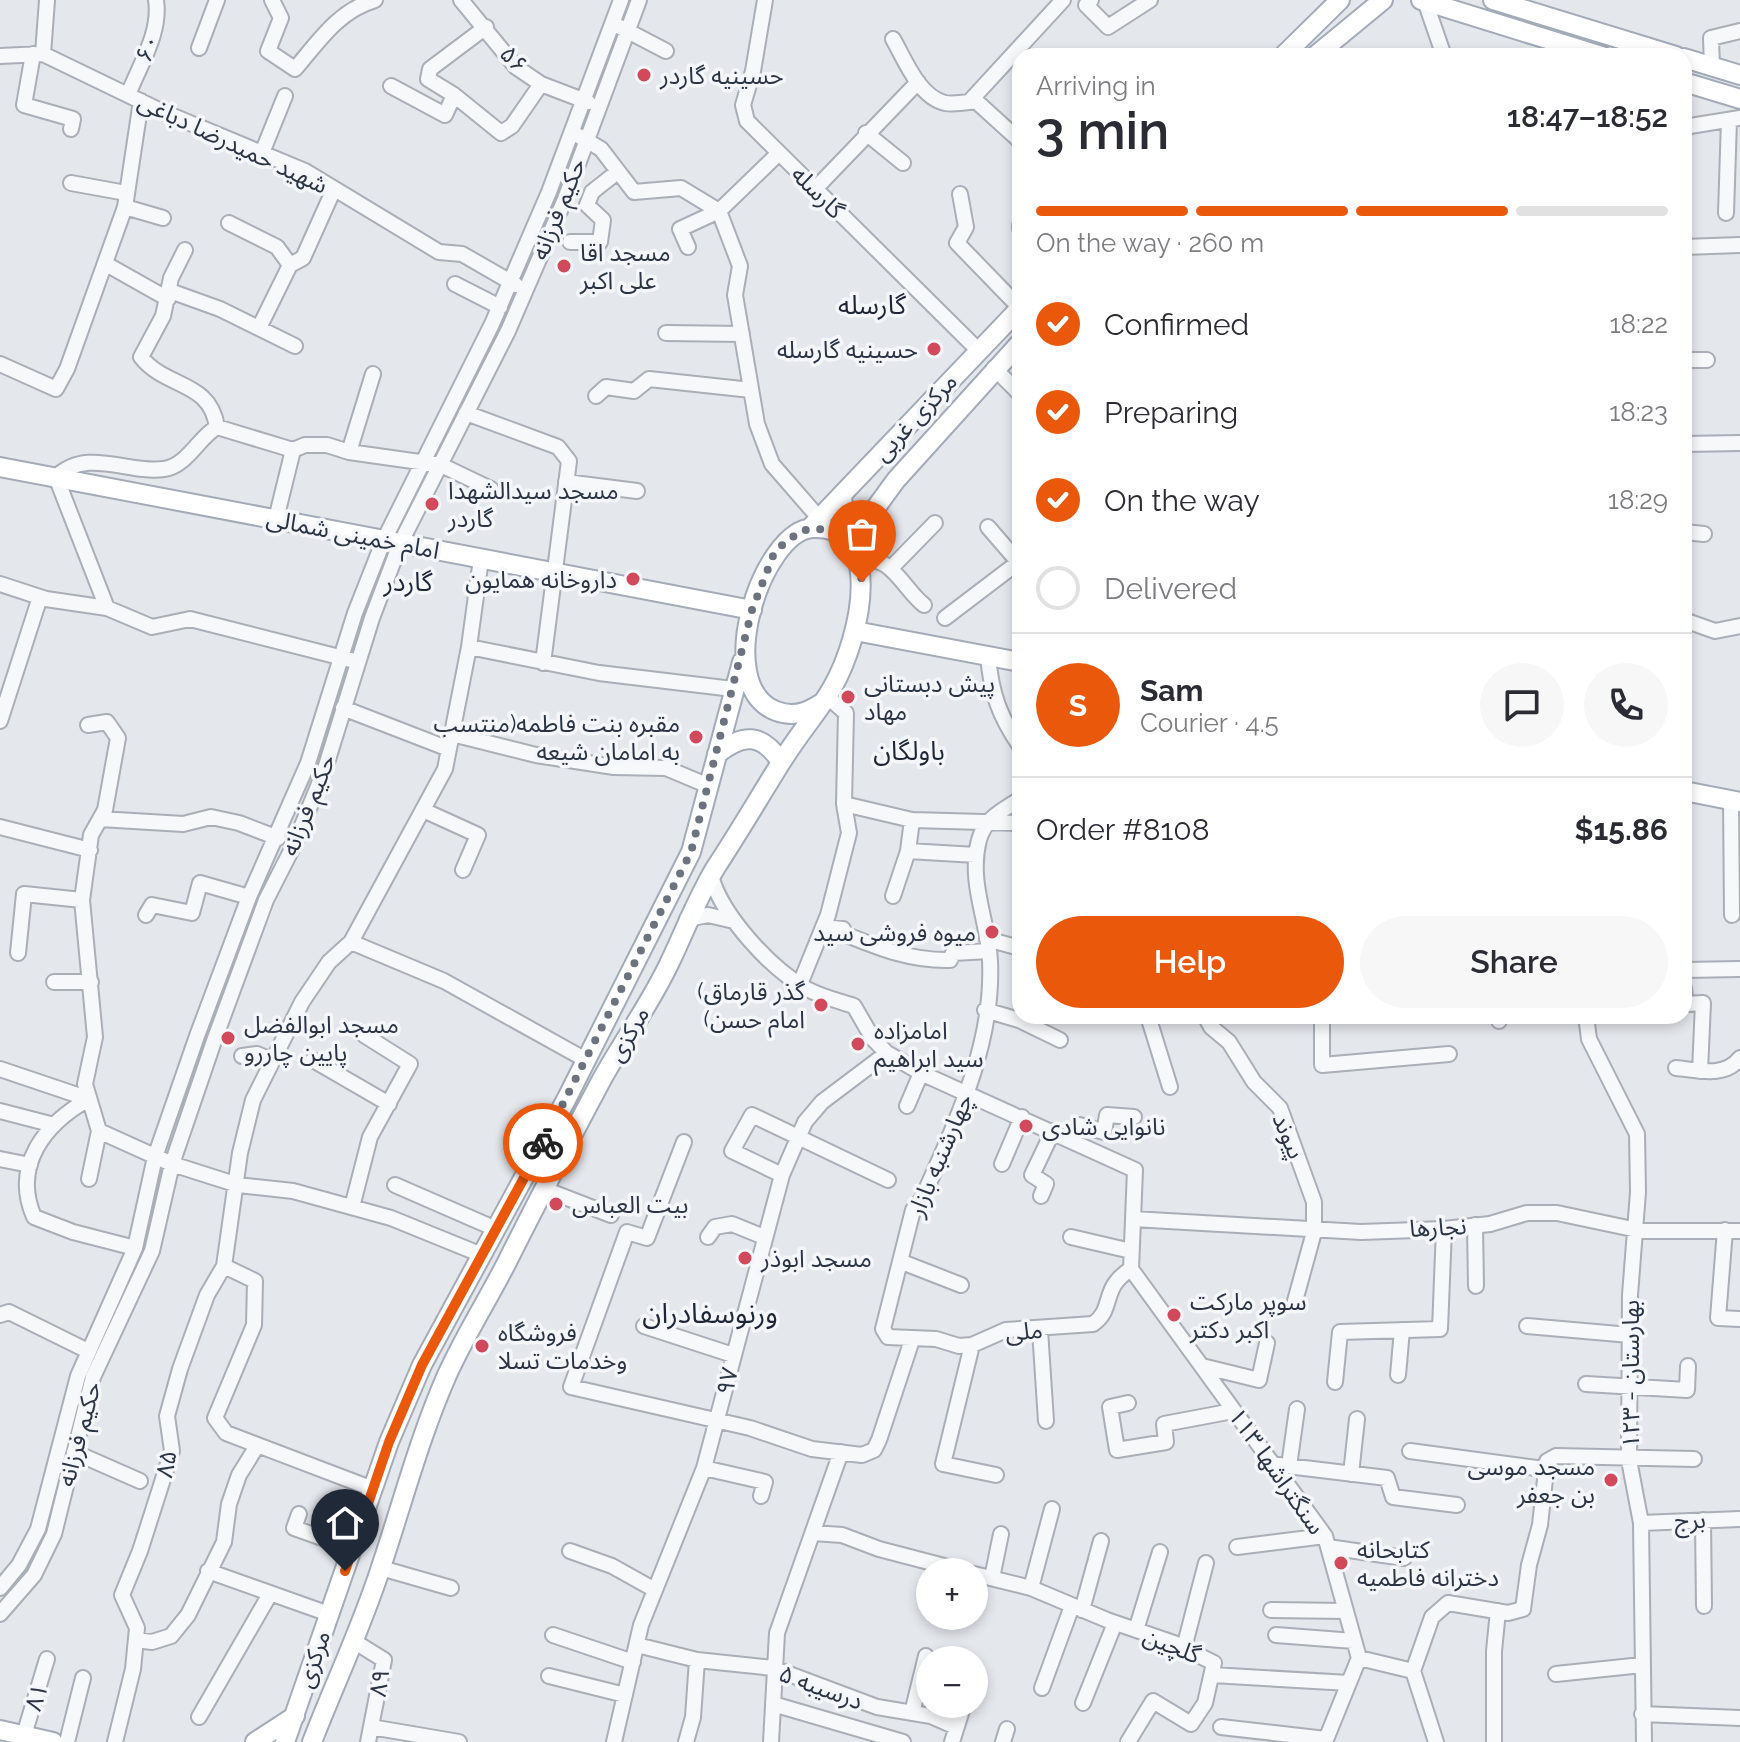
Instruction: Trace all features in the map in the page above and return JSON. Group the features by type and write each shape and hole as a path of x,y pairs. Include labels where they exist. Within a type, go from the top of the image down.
{"main road":[{"path":"1291,48 1340,0"},
{"path":"1325,48 1383,0"},
{"path":"1493,0 1650,48"},
{"path":"1423,1 1576,48"},
{"path":"1692,61 1740,75"},
{"path":"1692,84 1740,99"},
{"name":"مرکزی غربی","path":"815,523 1012,316"},
{"name":"مرکزی غربی","path":"858,557 869,517 1012,351"},
{"name":"امام خمینی شمالی","path":"0,467 752,610"},
{"path":"842,495 843,508 849,517 869,517"},
{"path":"815,523 843,536 858,557 862,582 855,631 843,672 829,698 807,713 783,714 769,709 757,700 750,688 744,656 752,610 773,556 784,543 815,523"},
{"path":"855,631 1012,660"},
{"name":"مرکزی","path":"285,1742 389,1442 422,1365 586,1060 625,978 670,900 691,852 744,656"},
{"name":"مرکزی","path":"316,1736 381,1568 404,1491 447,1374 544,1189 668,967 687,919 711,876 781,762 829,698"},
{"path":"717,754 732,741 751,739 772,749 781,762"},
{"path":"1692,793 1736,801"},
{"path":"625,978 631,991 649,997"},
{"path":"255,1742 294,1713 301,1728 316,1736"},
{"path":"0,1730 53,1742"}],"street":[{"path":"47,0 38,54 24,105 73,119 71,129"},
{"name":"۶۰","path":"0,364 56,389 67,369 106,264 125,200 135,98 159,16 156,0"},
{"path":"199,48 217,0"},
{"path":"272,0 281,18 268,51 295,69 334,22 359,5 375,0"},
{"name":"۵۶","path":"461,0 516,67 541,84 598,105"},
{"name":"حکیم فرزانه","path":"0,1588 19,1565 38,1529 78,1376 135,1248 155,1157 249,897 278,838 308,763 342,658 422,464 500,307 549,192 581,99 614,24 621,0"},
{"name":"حکیم فرزانه","path":"0,1614 34,1575 54,1534 93,1377 123,1319 152,1251 172,1164 266,900 295,843 325,769 392,543 441,465 525,290 565,199 639,0"},
{"name":"گارسله","path":"765,0 743,109 747,121 978,350"},
{"path":"1019,48 1063,0"},
{"path":"1091,0 1086,5 1108,27 1150,0"},
{"path":"1423,1 1441,48"},
{"path":"614,24 666,51"},
{"path":"486,27 430,69 428,79 454,95 501,133 512,126 541,84"},
{"path":"1712,67 1711,38 1740,31"},
{"path":"893,39 918,82 931,97 942,103 970,101 986,108 1012,133"},
{"path":"0,56 38,54"},
{"name":"شهید حمیدرضا دباغی","path":"38,54 305,171 439,252 462,254 525,290"},
{"path":"970,101 1012,55"},
{"path":"815,189 918,82"},
{"path":"391,86 445,115 454,95"},
{"path":"262,153 285,96"},
{"path":"1692,126 1734,119 1726,213"},
{"path":"569,133 586,138 601,149 616,173 634,192 681,188 719,211 740,266 735,295 757,424 772,464 815,523"},
{"path":"866,133 903,163"},
{"path":"688,247 680,229 719,211 779,153"},
{"path":"570,242 600,242 603,220 587,205 592,192 616,173"},
{"path":"71,183 125,200 163,218"},
{"path":"259,328 290,265 303,258 334,189"},
{"path":"960,194 966,227 957,243 1012,300"},
{"path":"229,223 277,247 290,265"},
{"path":"1692,247 1740,245"},
{"path":"185,250 171,278 163,316 141,357 149,367 205,397 215,413 217,427"},
{"path":"106,264 169,295 259,328 295,346"},
{"path":"455,284 500,307"},
{"path":"666,333 742,334"},
{"path":"1692,360 1707,360"},
{"path":"994,368 1012,386"},
{"path":"349,452 373,374"},
{"path":"596,396 606,387 634,391 649,379 751,390"},
{"path":"466,413 558,447 569,461 543,663"},
{"path":"107,608 56,477 68,466 86,463 167,469 190,454 202,436 217,427 293,450 305,445 327,445 349,452 441,465 491,489"},
{"path":"1692,444 1740,443"},
{"path":"276,519 293,450"},
{"path":"566,482 637,491"},
{"path":"891,568 935,523"},
{"path":"988,527 1012,554"},
{"path":"1692,533 1704,534"},
{"path":"858,557 869,558 891,568 924,605"},
{"name":"۸۵","path":"115,1742 127,1699 137,1628 122,1595 172,1451 167,1416 180,1369 207,1295 224,1266 238,1185 240,1153 253,1100 271,1060 329,962 351,942 445,769 469,647 481,559"},
{"path":"945,618 1012,567"},
{"path":"0,584 40,597 107,608 152,627 190,619 359,661"},
{"path":"0,721 4,688 40,597"},
{"path":"1692,623 1715,631 1740,626"},
{"path":"469,647 543,663 733,689"},
{"path":"988,656 991,694 1012,732"},
{"path":"800,984 823,927 849,833 844,804 846,713 829,698"},
{"path":"343,708 450,741 614,767 666,768 709,786"},
{"path":"88,725 107,722 118,738 100,819 91,835 82,900 95,1037 85,1084 99,1131 89,1179"},
{"path":"1732,915 1736,801"},
{"path":"844,804 912,820 1012,823"},
{"path":"987,821 1012,804"},
{"path":"423,810 478,835 463,870"},
{"path":"100,819 183,824 211,817 239,823 278,838"},
{"path":"893,896 908,851 912,820"},
{"name":"چهارشنبه بازار","path":"888,1337 883,1329 913,1210 922,1199 969,1092 985,1010 988,945 975,882 976,855 987,821"},
{"path":"0,827 90,850"},
{"path":"908,851 976,855"},
{"path":"711,876 734,921 785,975 854,1006 873,1039 887,1053 921,1073 969,1092 1135,1170 1131,1269"},
{"path":"146,915 152,905 192,913 200,883 249,897"},
{"path":"18,953 24,894 82,900"},
{"path":"687,919 708,915 734,921"},
{"path":"823,927 843,929 842,933 899,956 928,961 950,960 953,953 988,945 1012,947"},
{"path":"351,942 444,981 586,1060"},
{"path":"1692,970 1740,969"},
{"path":"54,982 91,982"},
{"path":"1692,1004 1703,1003 1700,1071"},
{"path":"985,1010 1012,1018"},
{"path":"1027,1024 1060,1040"},
{"path":"1150,1024 1170,1087"},
{"name":"پیوند","path":"1209,1024 1229,1042 1254,1082 1280,1108 1314,1202 1314,1232"},
{"path":"1322,1024 1322,1065 1449,1054"},
{"name":"بهارستان - ۱۲۳","path":"1587,1024 1589,1039 1637,1134 1629,1460 1641,1523 1644,1742"},
{"path":"352,1207 370,1137 410,1064 364,1035"},
{"name":"۹۷","path":"614,1742 637,1645 655,1590 704,1468 782,1175 805,1122 822,1102 887,1053"},
{"path":"242,1056 257,1054 271,1060"},
{"path":"1676,1068 1715,1072 1734,1065 1740,1058"},
{"path":"313,1060 389,1104"},
{"path":"0,1069 89,1099"},
{"path":"907,1106 921,1073"},
{"path":"89,1099 54,1125 32,1151 25,1196 34,1217 135,1248"},
{"path":"0,1111 54,1125"},
{"path":"782,1175 732,1151 752,1115 888,1180"},
{"path":"1073,1141 1079,1125 1104,1132 1107,1115 1134,1117"},
{"path":"1002,1164 1022,1117"},
{"path":"99,1131 172,1164 238,1185 293,1191 391,1218 482,1255"},
{"path":"1041,1196 1046,1184 1032,1175 1053,1131"},
{"path":"684,1142 647,1238 627,1232 571,1387 717,1421 812,1449 862,1455 874,1450 912,1340"},
{"path":"0,1159 30,1165"},
{"path":"395,1185 496,1229"},
{"path":"544,1189 611,1215"},
{"name":"نجارها","path":"1133,1219 1314,1232 1444,1229 1527,1213 1557,1213 1634,1228 1682,1232 1733,1231"},
{"path":"708,1237 715,1227 732,1224 764,1237"},
{"path":"1475,1225 1476,1286"},
{"path":"1335,1382 1340,1332 1440,1329 1444,1229"},
{"path":"1733,1231 1718,1318 1740,1319"},
{"path":"1295,1301 1314,1232"},
{"path":"1071,1237 1131,1251"},
{"path":"902,1262 961,1285"},
{"path":"224,1266 255,1281 254,1325 215,1418 226,1433 373,1489"},
{"name":"ملی","path":"888,1337 936,1339 959,1346 972,1345 995,1333 1093,1324 1105,1311 1112,1284 1131,1269"},
{"name":"سنگتراشها ۱۱۳","path":"1131,1269 1326,1542 1359,1658"},
{"path":"0,1315 9,1312 88,1351"},
{"path":"107,1312 123,1319"},
{"path":"644,1326 733,1355"},
{"path":"1527,1326 1630,1335"},
{"path":"1040,1330 1046,1421"},
{"path":"1398,1375 1402,1330"},
{"path":"1202,1366 1259,1380 1267,1343"},
{"path":"972,1345 943,1464 996,1475"},
{"path":"1586,1384 1629,1384 1687,1390 1688,1366"},
{"path":"1128,1403 1110,1407 1117,1450 1166,1442 1164,1424 1233,1411"},
{"path":"1289,1466 1297,1409"},
{"path":"1351,1474 1357,1419"},
{"path":"136,1640 152,1642 171,1636 188,1615 224,1542 229,1504 239,1475 257,1446"},
{"path":"1410,1451 1544,1469"},
{"path":"74,1452 140,1481"},
{"path":"773,1741 773,1672 777,1633 841,1452"},
{"path":"1436,1742 1413,1671 1432,1617 1448,1603 1498,1611 1523,1609 1529,1565 1540,1525 1547,1461 1556,1456 1629,1460 1694,1459"},
{"path":"1271,1464 1387,1478 1393,1497 1457,1505"},
{"path":"704,1468 765,1482 761,1496"},
{"path":"1031,1588 1052,1509"},
{"path":"299,1514 294,1528 353,1549"},
{"name":"برج","path":"1641,1523 1740,1519"},
{"path":"1703,1520 1704,1606"},
{"path":"813,1533 842,1535 916,1559"},
{"path":"992,1578 1001,1534"},
{"path":"1042,1688 1077,1608 1101,1541"},
{"path":"1237,1547 1326,1542 1404,1558"},
{"path":"570,1551 612,1566 655,1590"},
{"path":"1136,1630 1160,1552"},
{"path":"1184,1648 1206,1563"},
{"path":"381,1568 451,1588"},
{"path":"208,1571 329,1614"},
{"name":"گلچین","path":"988,1577 1031,1588 1184,1648 1214,1663 1205,1703 1191,1724 1153,1701 1128,1742"},
{"path":"199,1717 270,1594"},
{"path":"1271,1610 1346,1611"},
{"path":"1494,1742 1494,1651 1498,1611"},
{"name":"گلچین","path":"1083,1703 1115,1623"},
{"path":"553,1635 633,1662"},
{"path":"1276,1635 1354,1641"},
{"name":"۸۹","path":"352,1640 384,1660 369,1735"},
{"name":"درسیبه ۵","path":"637,1645 697,1660 773,1672 877,1707 912,1713 956,1727"},
{"path":"1221,1727 1326,1741 1359,1658 1413,1671"},
{"name":"۸۱","path":"24,1735 47,1659"},
{"path":"686,1742 693,1717 697,1660"},
{"path":"1556,1674 1642,1665"},
{"path":"1212,1675 1349,1683"},
{"path":"549,1676 625,1695"},
{"path":"67,1742 83,1678"},
{"path":"912,1713 916,1697"},
{"path":"773,1704 903,1742"},
{"path":"1642,1714 1740,1718"},
{"path":"952,1742 959,1718"},
{"path":"369,1735 459,1742"}],"way so far":[{"path":"543,1143 625,978 670,900 691,852 744,656 752,610 773,556 784,543 803,530 811,527 829,529 843,536 857,552 862,582"}],"place":[{"name":"حسینیه گاردر","path":"644,75"},
{"name":"مسجد اقا علی اکبر","path":"564,266"},
{"name":"حسینیه گارسله","path":"934,349"},
{"name":"مسجد سیدالشهدا گاردر","path":"432,504"},
{"name":"داروخانه همایون","path":"633,579"},
{"name":"پیش دبستانی مهاد","path":"848,697"},
{"name":"مقبره بنت فاطمه(منتسب به امامان شیعه","path":"696,737"},
{"name":"میوه فروشی سید","path":"992,932"},
{"name":"(گذر قارماق (امام حسن","path":"821,1005"},
{"name":"مسجد ابوالفضل پایین چاررو","path":"228,1038"},
{"name":"امامزاده سید ابراهیم","path":"858,1044"},
{"name":"نانوایی شادی","path":"1026,1126"},
{"name":"بیت العباس","path":"556,1204"},
{"name":"مسجد ابوذر","path":"745,1258"},
{"name":"سوپر مارکت اکبر دکتر","path":"1174,1315"},
{"name":"فروشگاه وخدمات تسلا","path":"482,1346"},
{"name":"مسجد موسی بن جعفر","path":"1611,1480"},
{"name":"کتابحانه دخترانه فاطمیه","path":"1341,1563"}],"district":[{"name":"گارسله","path":"872,305"},
{"name":"گاردر","path":"408,582"},
{"name":"باولگان","path":"909,751"},
{"name":"ورنوسفادران","path":"710,1313"}],"route":[{"path":"345,1571 389,1442 422,1365 543,1143"}]}
